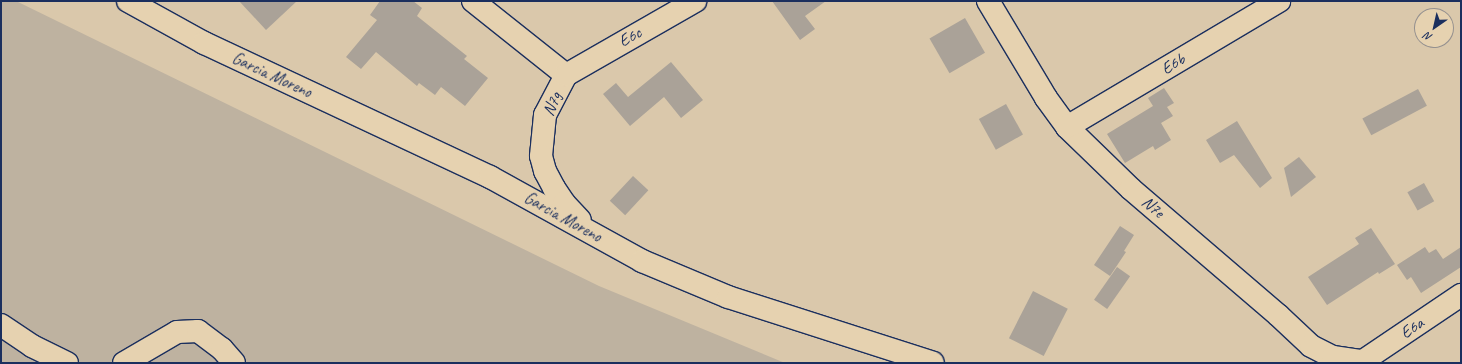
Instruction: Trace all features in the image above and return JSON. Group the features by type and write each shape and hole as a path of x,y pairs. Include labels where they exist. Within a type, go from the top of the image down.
{"street":[{"name":"Garcia Moreno","path":"128,1 204,43 490,177 642,261 728,297 933,363"},
{"name":"N7g","path":"473,1 566,75 545,115 541,156 545,171 564,203 595,235"},
{"name":"E6c","path":"566,75 695,1"},
{"name":"N7e","path":"988,1 1046,98 1067,127 1131,189 1278,315 1311,346 1333,357 1361,362"},
{"name":"E6b","path":"1067,127 1278,1"},
{"name":"E6a","path":"1361,362 1461,295"},
{"path":"1,324 32,346 67,363"},
{"path":"124,363 177,332 198,331 222,349 234,363"}],"shaded area":[{"path":"1,1 16,1 599,286 785,363 1,363"}],"building":[{"path":"239,1 297,1 266,30"},
{"path":"380,1 413,1 422,8 417,16 467,56 464,59 488,78 465,106 441,87 435,95 419,83 417,86 376,52 361,69 346,57 377,20 370,15"},
{"path":"772,1 826,1 805,16 815,29 800,40"},
{"path":"965,18 985,53 949,73 929,38"},
{"path":"671,62 703,100 681,118 664,97 630,126 603,94 616,83 628,97"},
{"path":"1164,88 1174,103 1167,107 1173,116 1161,123 1171,140 1155,150 1153,146 1125,163 1107,134 1153,106 1148,98"},
{"path":"1418,89 1427,106 1371,135 1362,119"},
{"path":"1006,104 1023,135 996,150 979,119"},
{"path":"1237,121 1272,178 1260,188 1234,155 1220,163 1206,140"},
{"path":"1299,157 1316,177 1291,197 1284,168"},
{"path":"633,176 648,190 625,215 610,201"},
{"path":"1424,183 1434,201 1418,211 1407,192"},
{"path":"1120,226 1134,235 1124,251 1126,252 1110,276 1094,265"},
{"path":"1371,228 1395,264 1379,274 1378,272 1327,305 1308,277 1359,244 1355,238"},
{"path":"1425,247 1429,253 1436,249 1443,259 1461,247 1461,267 1421,293 1411,277 1407,280 1397,265"},
{"path":"1117,267 1130,276 1107,309 1094,300"},
{"path":"1033,291 1068,309 1044,356 1009,338"}]}
